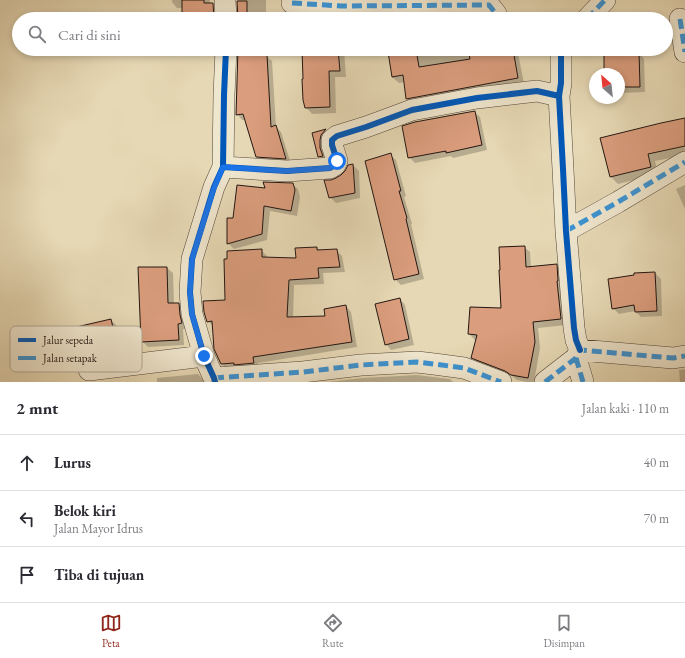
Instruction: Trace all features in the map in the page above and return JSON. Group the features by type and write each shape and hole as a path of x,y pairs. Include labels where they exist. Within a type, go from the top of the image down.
{"street":[{"path":"225,0 226,12"},
{"path":"594,12 605,0"},
{"path":"292,3 342,6 489,5 494,12"},
{"path":"680,19 685,52"},
{"path":"226,56 223,167 214,188 192,259 190,292 192,314 204,356 214,380 417,362 464,368 501,382"},
{"path":"561,56 561,84 559,96 566,231 574,328 583,382"},
{"path":"223,167 287,171 330,168 335,165 337,161 332,145 332,140 337,136 412,110 477,98 537,91 559,96"},
{"path":"566,231 685,162"},
{"path":"545,382 578,354 673,358 685,356"},
{"path":"142,364 204,356"}],"building":[{"path":"182,0 204,0 204,3 213,3 214,12 182,12"},
{"path":"237,1 247,1 247,12 238,12"},
{"path":"238,56 267,56 271,127 276,125 286,159 256,157 243,114 236,115"},
{"path":"302,56 339,56 340,71 329,71 330,107 305,108 303,100"},
{"path":"389,56 417,56 419,67 470,59 469,56 514,56 518,78 406,99 403,75 392,77"},
{"path":"604,56 639,56 640,87 625,87 625,68 604,68"},
{"path":"475,111 482,145 446,153 446,151 408,158 402,126 415,122"},
{"path":"685,118 685,146 648,154 651,167 610,177 600,138"},
{"path":"326,129 321,135 320,140 320,148 323,156 318,157 312,133"},
{"path":"391,153 419,274 394,280 365,161"},
{"path":"353,164 355,193 329,198 324,180 336,178 345,171 348,165"},
{"path":"263,182 293,183 295,190 291,211 264,206 262,234 227,244 227,218 233,218 237,185 265,188"},
{"path":"525,246 526,267 557,264 557,281 561,319 533,322 535,342 528,378 511,375 505,371 471,358 477,335 468,334 470,307 501,308 499,247"},
{"path":"317,247 317,250 337,249 340,267 318,268 319,278 289,280 287,317 325,316 324,309 346,305 352,342 253,357 254,363 234,365 234,363 221,364 214,349 212,321 207,322 203,301 225,300 224,259 227,259 227,251 262,249 262,257 296,258 295,248"},
{"path":"138,267 167,267 168,303 179,303 182,323 178,324 179,340 142,342 142,326 140,326"},
{"path":"655,272 657,311 635,312 634,305 612,309 608,279 634,275 634,273"},
{"path":"400,298 409,339 385,345 375,304"},
{"path":"111,319 113,326 81,326"}],"marked path":[{"path":"594,12 605,0"},
{"path":"292,3 342,6 489,5 494,12"},
{"path":"680,19 685,52"},
{"path":"566,231 685,162"},
{"path":"545,382 576,358 580,350 673,358 685,356"},
{"path":"576,358 583,382"},
{"path":"214,378 303,372 361,365 417,362 464,368 501,382"}],"cycle path":[{"path":"215,382 204,356 192,314 190,292 192,259 214,187 223,167 226,56"},
{"path":"561,56 561,83 559,96 566,231 574,328 576,340 580,350"},
{"path":"223,167 287,171 330,168 335,165 337,161 332,145 332,140 337,136 412,110 477,98 537,91 559,96"}],"route":[{"path":"204,356 192,314 190,292 192,259 214,188 223,167 287,171 330,168 335,165 337,161"}]}
